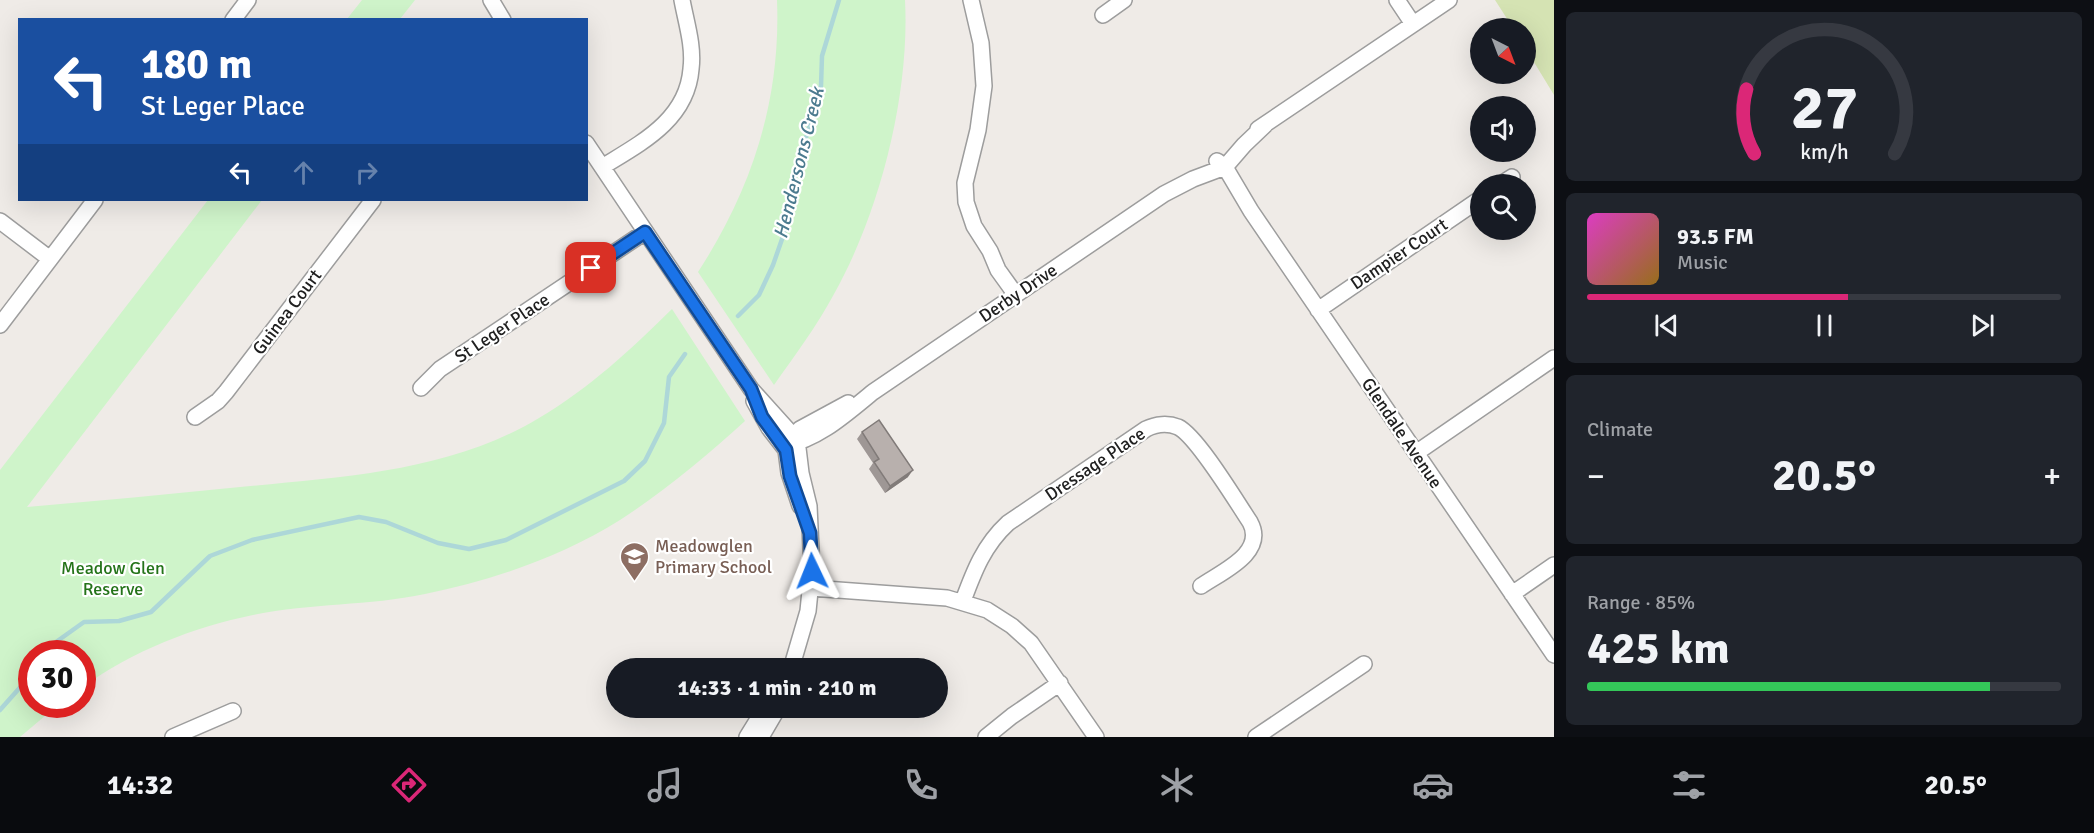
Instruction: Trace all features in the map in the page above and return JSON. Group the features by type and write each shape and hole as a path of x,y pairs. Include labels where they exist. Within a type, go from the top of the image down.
{"street":[{"path":"234,18 248,0"},
{"path":"491,0 503,17"},
{"path":"602,167 657,131 678,108 685,94 692,68 682,0"},
{"path":"971,0 981,43 984,86 982,109 967,173 966,202 974,226 990,251 998,270 1020,292"},
{"path":"1103,15 1124,0"},
{"path":"1396,0 1413,24"},
{"path":"1220,166 1265,125 1449,0"},
{"path":"588,146 751,389 762,417 792,441 792,483 810,533 811,588 803,634 795,658"},
{"name":"Derby Drive","path":"792,441 826,414 873,392 1164,194 1220,166"},
{"name":"Glendale Avenue","path":"1220,166 1554,655"},
{"path":"0,325 94,201"},
{"name":"Guinea Court","path":"195,417 218,401 226,392 372,201"},
{"name":"Dampier Court","path":"1318,310 1470,206"},
{"path":"0,221 50,259"},
{"name":"St Leger Place","path":"421,388 440,369 645,232"},
{"path":"1416,453 1554,358"},
{"name":"Dressage Place","path":"963,602 981,557 989,543 1008,523 1146,429 1165,424 1180,428 1193,440 1250,522 1254,533 1253,544 1242,559 1200,586"},
{"path":"1512,594 1554,565"},
{"path":"811,588 933,596 987,610 1017,630 1038,652 1096,737"},
{"path":"1256,737 1364,664"},
{"path":"986,737 1060,683"},
{"path":"173,737 233,711"},
{"path":"747,737 759,718"},
{"path":"761,737 772,718"}],"green space":[{"path":"362,0 415,0 401,18 348,18"},
{"path":"777,0 905,0 905,36 897,113 889,152 865,227 827,306 774,385 698,272 734,209 759,142 774,73"},
{"path":"1495,0 1554,0 1554,95 1536,65 1536,18 1507,18"},
{"name":"Meadow Glen Reserve","path":"207,201 261,201 27,507 356,475 432,461 469,450 504,436 539,418 576,394 625,354 672,309 745,421 684,473 620,520 550,556 476,582 404,598 296,608 231,620 164,642 122,662 96,678 96,640 18,640 18,718 43,718 20,737 0,737 0,470"}],"building":[{"path":"879,420 913,470 890,486 874,462 879,459 862,432"}],"waterway":[{"name":"Hendersons Creek","path":"738,316 759,295 773,265 788,222 795,176 821,86 822,56 839,0"},
{"name":"Hendersons Creek","path":"59,640 84,622 119,621 151,612 210,556 252,540 359,517 386,522 438,543 469,549 506,540 624,481 645,461 664,423 669,377 685,354"},
{"name":"Hendersons Creek","path":"0,710 18,690"}],"place":[{"name":"Meadowglen Primary School","path":"634,582"}],"route":[{"path":"591,268 645,232 751,389 756,407 786,450 789,473 810,533 812,571"}]}
